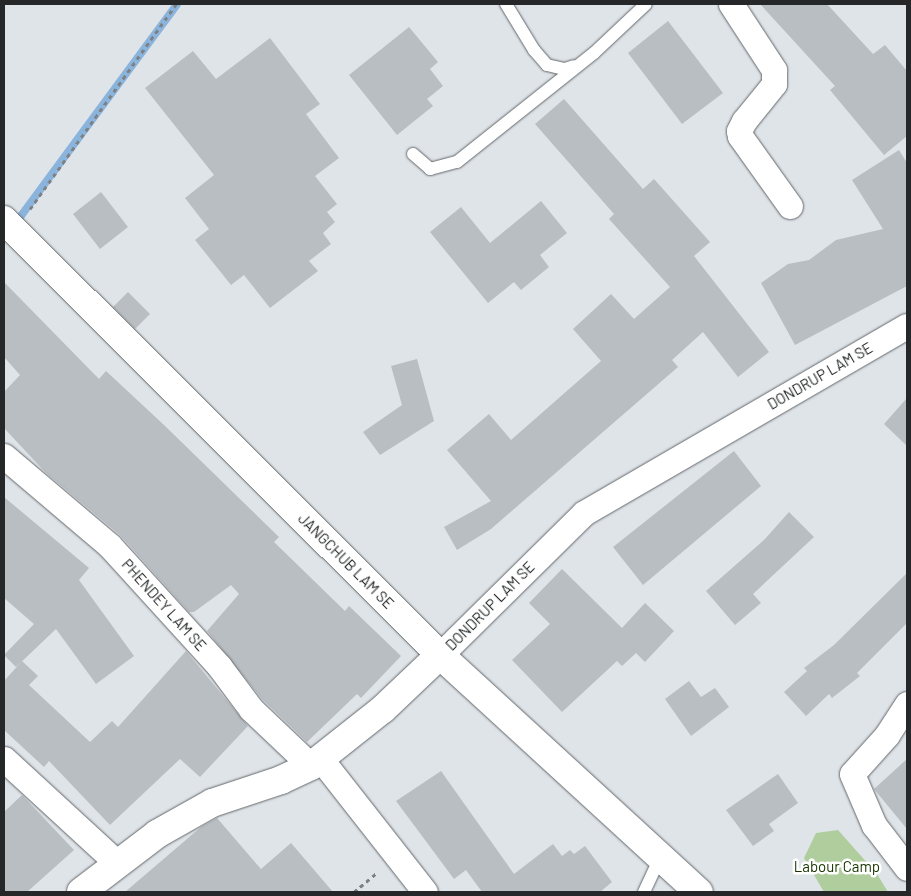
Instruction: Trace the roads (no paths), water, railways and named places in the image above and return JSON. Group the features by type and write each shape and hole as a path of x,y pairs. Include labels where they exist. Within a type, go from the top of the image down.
{"main road":[{"name":"JANGCHUB LAM SE","path":"10,225 440,655 699,892"},
{"name":"DONDRUP LAM SE","path":"81,892 156,834 212,803 281,780 315,762 383,709 440,655"}],"street":[{"path":"731,4 774,70 774,84 744,121 739,131 740,136 790,206"},
{"name":"DONDRUP LAM SE","path":"440,655 584,513 907,326"},
{"name":"PHENDEY LAM SE","path":"4,456 109,545 219,666 252,709 315,762 425,892"},
{"path":"907,704 887,735 852,774 874,825 907,868"},
{"path":"4,759 117,863"}],"lane":[{"path":"506,4 534,50 547,64 565,69 579,64"},
{"path":"414,154 430,169 457,162 579,64 646,4"},
{"path":"644,892 660,856"}],"waterway":[{"path":"15,224 177,4"}],"park label":[{"name":"Labour Camp","path":"837,867"}]}
